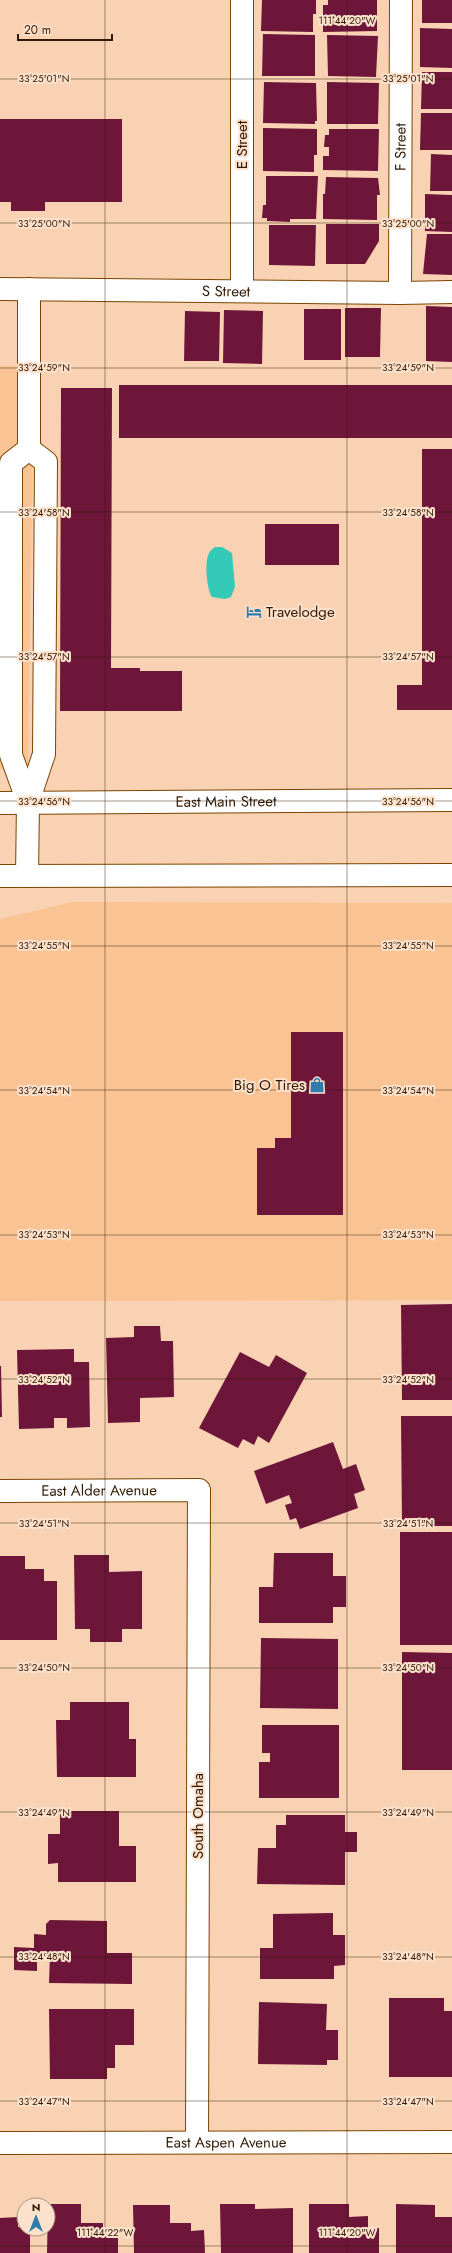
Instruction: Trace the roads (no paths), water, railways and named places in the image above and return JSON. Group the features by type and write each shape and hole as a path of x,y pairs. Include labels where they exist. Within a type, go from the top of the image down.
{"street":[{"name":"E Street","path":"242,0 242,290"},
{"name":"F Street","path":"400,293 401,0"},
{"path":"29,288 29,449"},
{"name":"S Street","path":"0,289 242,290 400,293 452,292"},
{"path":"27,876 28,802 44,754 46,470 46,462 29,449"},
{"path":"28,802 11,755 11,463 29,449"},
{"name":"East Main Street","path":"0,803 452,800"},
{"path":"0,876 452,875"},
{"name":"East Alder Avenue","path":"0,1491 199,1490"},
{"name":"South Omaha","path":"197,2142 199,1490"},
{"name":"East Aspen Avenue","path":"0,2143 452,2142"}],"water":[{"path":"215,547 222,547 232,553 235,587 231,597 225,599 212,597 210,593 206,569 207,557 210,551"}],"place":[{"name":"Travelodge","path":"254,612"},
{"name":"Big O Tires","path":"317,1085"}]}
